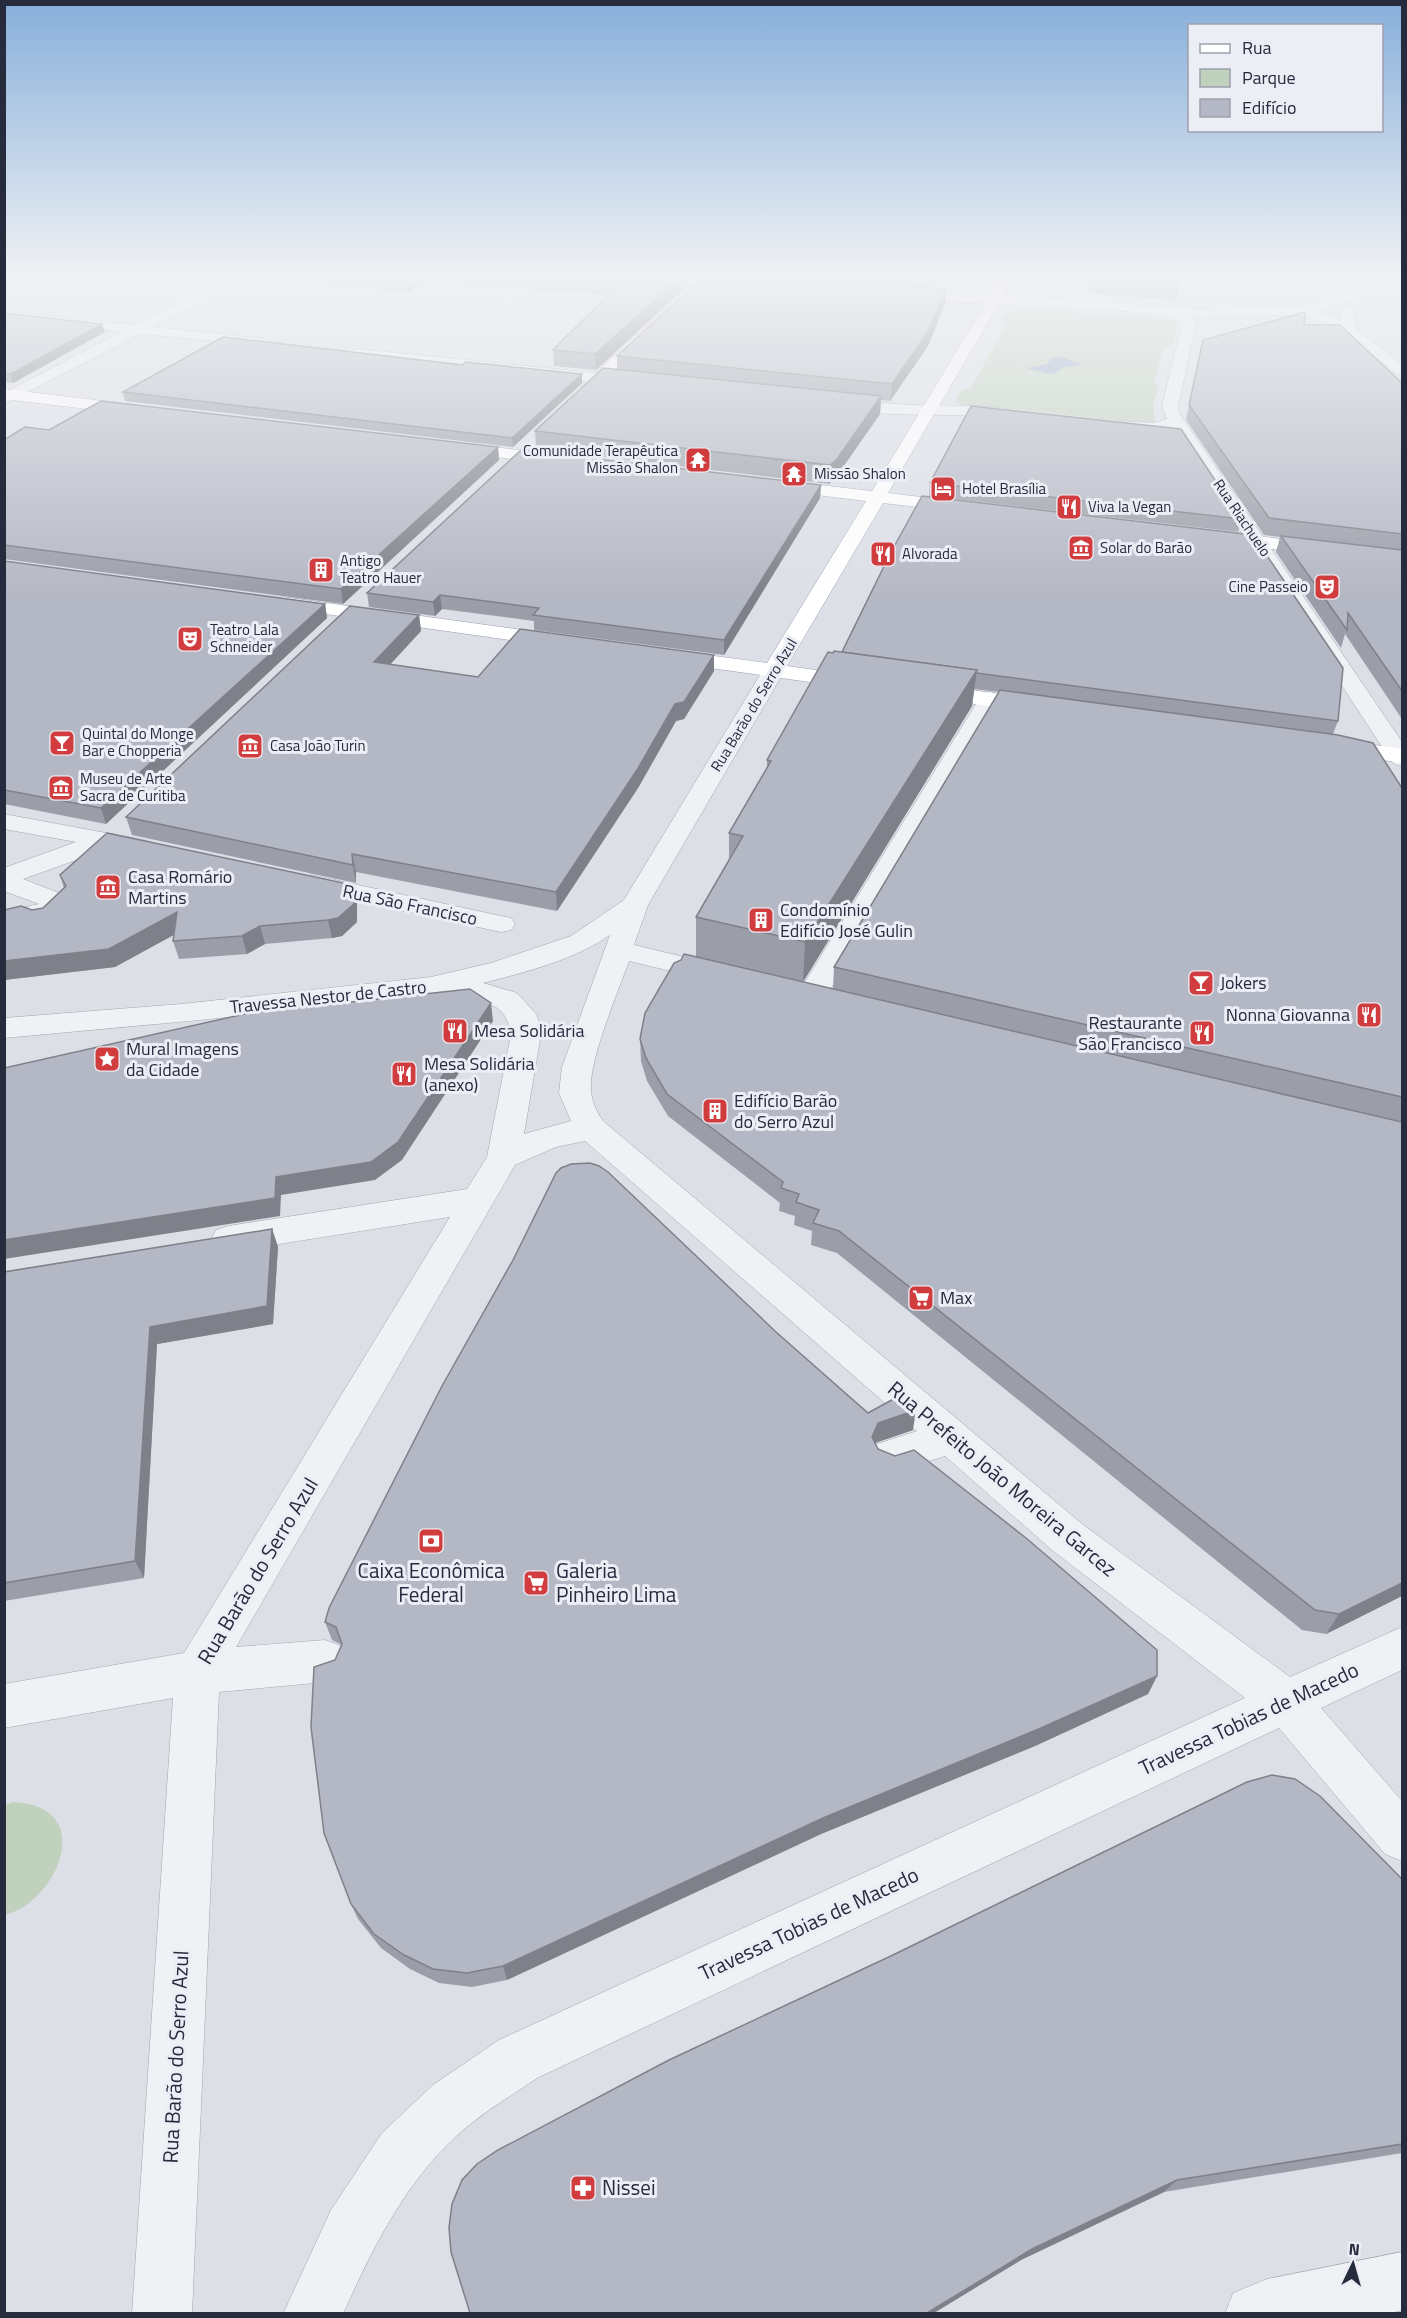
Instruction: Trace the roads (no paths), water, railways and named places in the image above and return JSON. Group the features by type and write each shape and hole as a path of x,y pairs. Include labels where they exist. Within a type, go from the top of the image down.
{"main road":[{"path":"566,409 594,382"},
{"name":"Rua Barão do Serro Azul","path":"774,670 947,382"},
{"path":"7,396 154,412"},
{"path":"500,471 533,440"},
{"path":"439,446 579,462"},
{"path":"762,484 981,509"},
{"path":"1190,534 1402,559"},
{"path":"266,601 357,604 575,643"},
{"path":"645,652 877,684"},
{"path":"911,688 1060,709"},
{"path":"1318,744 1402,757"}],"street":[{"path":"7,396 34,382"},
{"path":"638,382 656,384"},
{"name":"Rua Riachuelo","path":"1176,382 1170,406 1176,421 1402,757"},
{"path":"820,401 1032,417"},
{"path":"1099,424 1155,428 1176,421"},
{"path":"331,628 357,604"},
{"name":"Rua Barão do Serro Azul","path":"592,1129 577,1105 572,1089 577,1067 634,905 774,670"},
{"path":"812,995 990,699"},
{"path":"4,821 117,832 167,852"},
{"path":"4,879 117,832"},
{"name":"Rua São Francisco","path":"283,877 421,920 501,924"},
{"path":"4,879 57,902 39,918 33,913 4,920"},
{"name":"Travessa Nestor de Castro","path":"4,1028 431,986 499,969 581,942 634,905"},
{"path":"618,950 744,979"},
{"name":"Rua Barão do Serro Azul","path":"162,2313 198,1672 504,1157 526,1034 522,1015 507,1000 481,991 431,986"},
{"path":"504,1157 532,1142 558,1133 592,1129"},
{"name":"Rua Prefeito João Moreira Garcez","path":"592,1129 1066,1537 1286,1702 1402,1837"},
{"path":"202,1244 478,1200"},
{"path":"891,1456 950,1437"},
{"name":"Travessa Tobias de Macedo","path":"312,2313 351,2230 402,2153 452,2104 518,2059 1402,1648"},
{"path":"4,1706 198,1672 325,1661"},
{"path":"1283,2310 1402,2281"}],"place":[{"name":"Comunidade Terapêutica Missão Shalon","path":"698,460"},
{"name":"Missão Shalon","path":"794,474"},
{"name":"Hotel Brasília","path":"943,489"},
{"name":"Viva la Vegan","path":"1069,507"},
{"name":"Solar do Barão","path":"1081,548"},
{"name":"Alvorada","path":"883,554"},
{"name":"Antigo Teatro Hauer","path":"321,570"},
{"name":"Cine Passeio","path":"1327,587"},
{"name":"Teatro Lala Schneider","path":"190,639"},
{"name":"Quintal do Monge Bar e Chopperia","path":"62,743"},
{"name":"Casa João Turin","path":"250,746"},
{"name":"Museu de Arte Sacra de Curitiba","path":"61,788"},
{"name":"Casa Romário Martins","path":"108,887"},
{"name":"Condomínio Edifício José Gulin","path":"761,920"},
{"name":"Jokers","path":"1201,983"},
{"name":"Nonna Giovanna","path":"1369,1015"},
{"name":"Mesa Solidária","path":"455,1031"},
{"name":"Restaurante São Francisco","path":"1202,1033"},
{"name":"Mural Imagens da Cidade","path":"107,1059"},
{"name":"Mesa Solidária (anexo)","path":"404,1074"},
{"name":"Edifício Barão do Serro Azul","path":"715,1111"},
{"name":"Max","path":"921,1298"},
{"name":"Caixa Econômica Federal","path":"431,1541"},
{"name":"Galeria Pinheiro Lima","path":"536,1583"},
{"name":"Nissei","path":"583,2188"}]}
